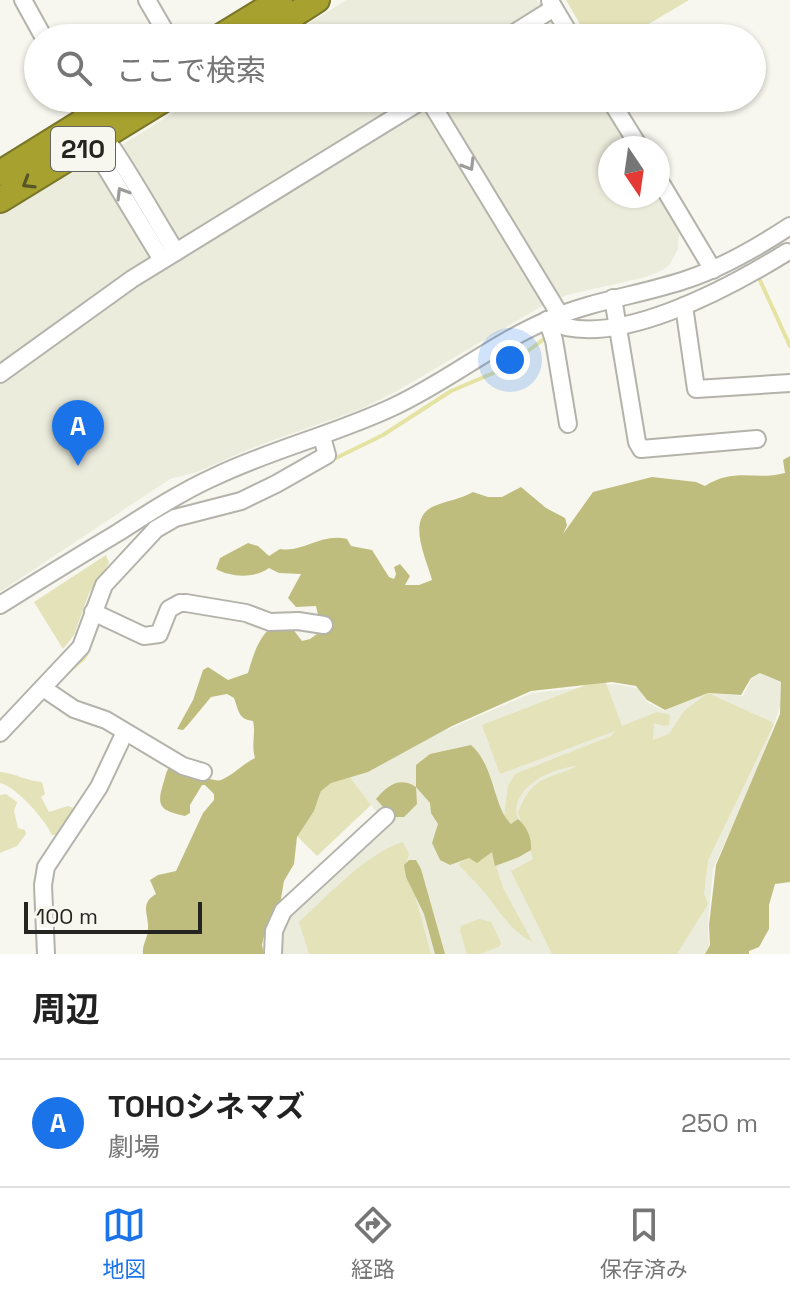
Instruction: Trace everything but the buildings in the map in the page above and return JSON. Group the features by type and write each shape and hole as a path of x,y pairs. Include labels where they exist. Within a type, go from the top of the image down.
{"highway":[{"path":"280,24 317,0"},
{"path":"238,24 268,3"},
{"name":"210","path":"0,173 90,124 125,112"},
{"name":"210","path":"0,200 90,124"}],"street":[{"path":"23,0 36,24"},
{"path":"147,0 161,24"},
{"path":"528,24 554,8"},
{"path":"538,24 554,8"},
{"path":"0,366 167,252 387,112"},
{"path":"0,374 167,252 403,112"},
{"path":"435,112 553,327 568,424"},
{"path":"618,112 633,136"},
{"path":"90,124 167,252"},
{"path":"670,198 713,270"},
{"path":"0,604 213,477 322,437 415,396 504,342 553,327 613,298 681,282 713,270 783,230 788,256 725,289 618,330 553,327"},
{"path":"613,298 637,442 641,449 757,439"},
{"path":"684,306 696,389 790,383"},
{"path":"0,733 81,647 104,585 164,523 241,501 325,456 328,453 322,437"},
{"path":"116,534 130,557"},
{"path":"93,612 147,637 159,634 169,609 183,602 246,613 270,622 298,621 324,625"},
{"path":"43,688 74,709 102,718 183,766 203,772"},
{"path":"46,954 43,885 46,867 99,787 125,732"},
{"path":"273,954 274,931 283,911 386,816"}],"shaded area":[{"path":"346,0 537,0 554,24 308,24"},
{"path":"175,112 609,112 623,136 598,136 598,208 665,208 679,233 678,249 663,270 547,303 361,409 254,447 197,472 170,479 0,592 0,213 62,174 85,168"},
{"path":"790,456 790,882 775,884 769,905 769,929 759,947 749,951 749,954 705,954 710,945 709,925 716,865 780,714 781,682 760,673 751,678 741,695 708,693 665,710 647,700 636,686 612,682 531,691 452,726 368,772 331,783 321,791 314,811 297,837 294,864 284,881 280,904 266,927 262,945 264,954 143,954 148,929 146,906 156,894 150,880 176,871 203,813 214,800 214,794 202,785 190,805 190,813 185,816 165,809 160,796 167,770 172,764 221,780 255,758 253,721 242,716 234,698 227,694 211,697 183,730 177,729 193,700 203,670 208,667 228,680 248,673 260,641 273,626 292,628 302,641 328,626 319,619 316,606 296,607 288,598 301,574 279,573 269,568 249,575 228,574 216,569 220,558 248,543 258,546 269,556 280,549 297,548 329,539 347,539 351,546 372,550 389,577 394,579 394,567 400,564 410,576 405,585 419,585 432,580 420,538 421,518 427,510 437,505 473,492 502,497 521,487 546,508 565,518 567,525 563,534 593,492 652,477 696,482 705,486 726,477 785,473 783,460"},
{"path":"761,673 781,683 781,705 758,769 713,869 709,945 705,954 280,954 283,927 292,913 385,823 349,776 388,755 532,693 613,684 638,688 647,702 664,711 707,693 743,696 752,678"},
{"path":"471,745 485,764 505,817 511,824 518,819 526,829 531,850 495,866 492,852 477,863 469,858 450,865 440,860 432,843 438,824 431,813 430,803 416,787 416,765 430,754"},
{"path":"404,782 416,787 417,804 404,817 392,817 376,799 394,784"},
{"path":"409,860 416,860 421,869 445,954 435,954 424,914 406,877 404,865"}],"green space":[{"path":"566,0 689,0 649,24 580,24"},
{"path":"106,555 109,563 89,593 74,635 63,649 34,602"},
{"path":"604,678 622,726 657,712 670,715 669,725 654,723 653,740 669,734 684,711 708,693 772,722 773,726 708,860 704,894 708,904 677,954 552,954 511,871 533,859 518,812 529,791 541,781 578,766 557,770 535,781 519,798 516,808 518,819 511,824 504,817 508,786 515,774 611,736 615,731 500,774 482,725"},
{"path":"0,772 42,782 45,794 41,797 49,812 68,806 76,809 61,835 52,835 30,805 0,783"},
{"path":"349,776 371,805 317,856 297,836 314,811 321,791 330,783"},
{"path":"6,794 17,802 14,811 18,828 25,830 26,834 17,846 0,853 0,795"},
{"path":"403,842 409,854 406,863 431,954 309,954 299,922 361,866"},
{"path":"492,852 503,888 532,942 514,928 458,864"},
{"path":"479,919 491,922 500,946 481,954 467,954 461,926"}],"waterway":[{"path":"758,276 790,346"},
{"path":"688,313 706,305"},
{"path":"330,461 383,435 451,391 503,369 547,337"},
{"path":"69,671 84,658 89,648"}],"place":[{"name":"TOHOシネマズ","path":"78,466"}]}
